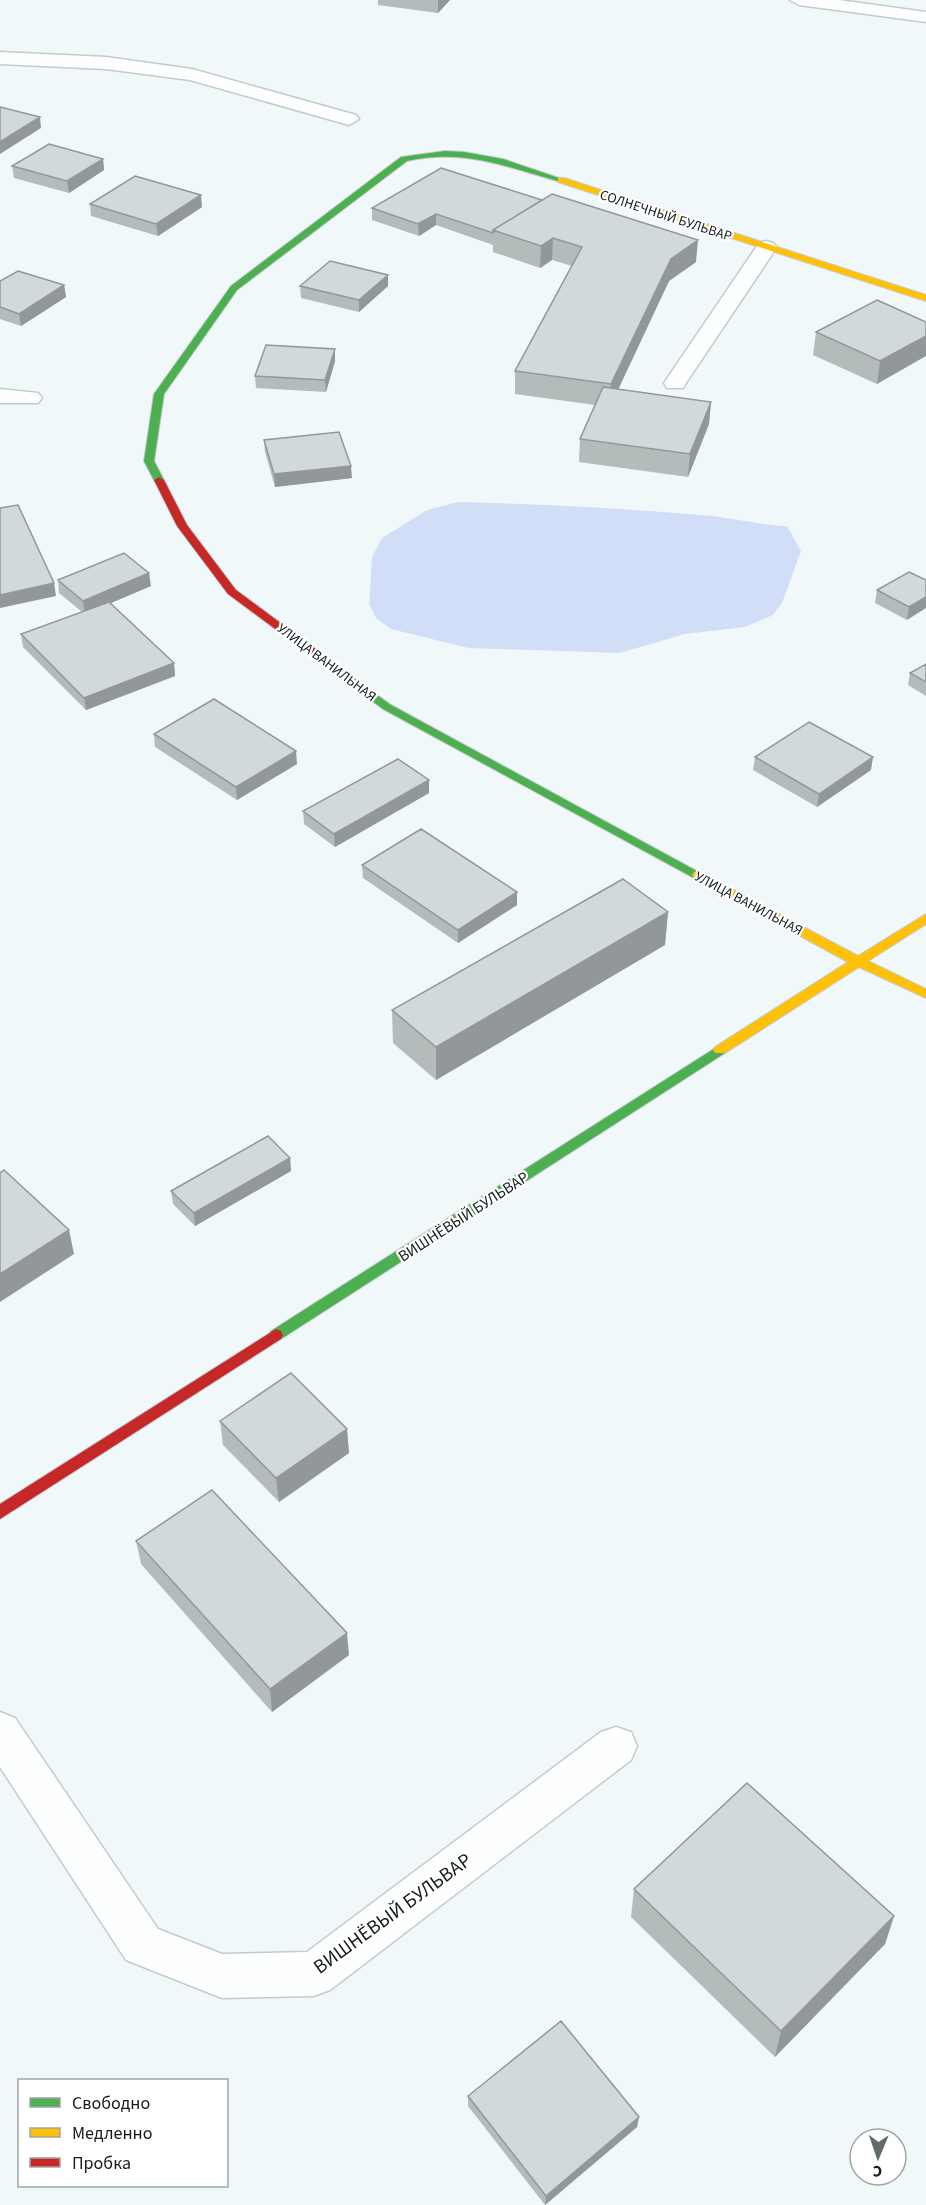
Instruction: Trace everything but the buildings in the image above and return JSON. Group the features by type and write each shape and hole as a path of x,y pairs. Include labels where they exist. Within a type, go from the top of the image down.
{"street":[{"path":"799,0 926,17"},
{"path":"0,58 106,63 192,75 349,119"},
{"name":"СОЛНЕЧНЫЙ БУЛЬВАР","path":"404,159 428,152 482,155 926,298"},
{"name":"УЛИЦА ВАНИЛЬНАЯ","path":"404,159 234,288 159,394 149,461 182,526 232,592 387,707 859,962 926,994"},
{"path":"675,383 766,247"},
{"path":"0,396 30,398"},
{"name":"ВИШНЁВЫЙ БУЛЬВАР","path":"0,1512 926,918"},
{"name":"ВИШНЁВЫЙ БУЛЬВАР","path":"0,1731 142,1945 222,1976 314,1974 616,1746"}],"water":[{"path":"458,502 640,510 712,516 787,526 801,551 782,603 773,615 745,627 685,634 620,653 468,648 391,629 376,618 369,604 372,557 382,538 427,510"}],"traffic: fast":[{"path":"159,480 149,461 159,394 234,288 404,159 445,153 464,154 503,162 561,180"},
{"path":"313,652 387,707 698,875"},
{"path":"276,1335 720,1050"}],"traffic: slow":[{"path":"561,180 926,298"},
{"path":"698,875 859,962 926,994"},
{"path":"720,1050 926,918"}],"traffic: jam":[{"path":"159,480 182,526 232,592 313,652"},
{"path":"0,1512 276,1335"}]}
